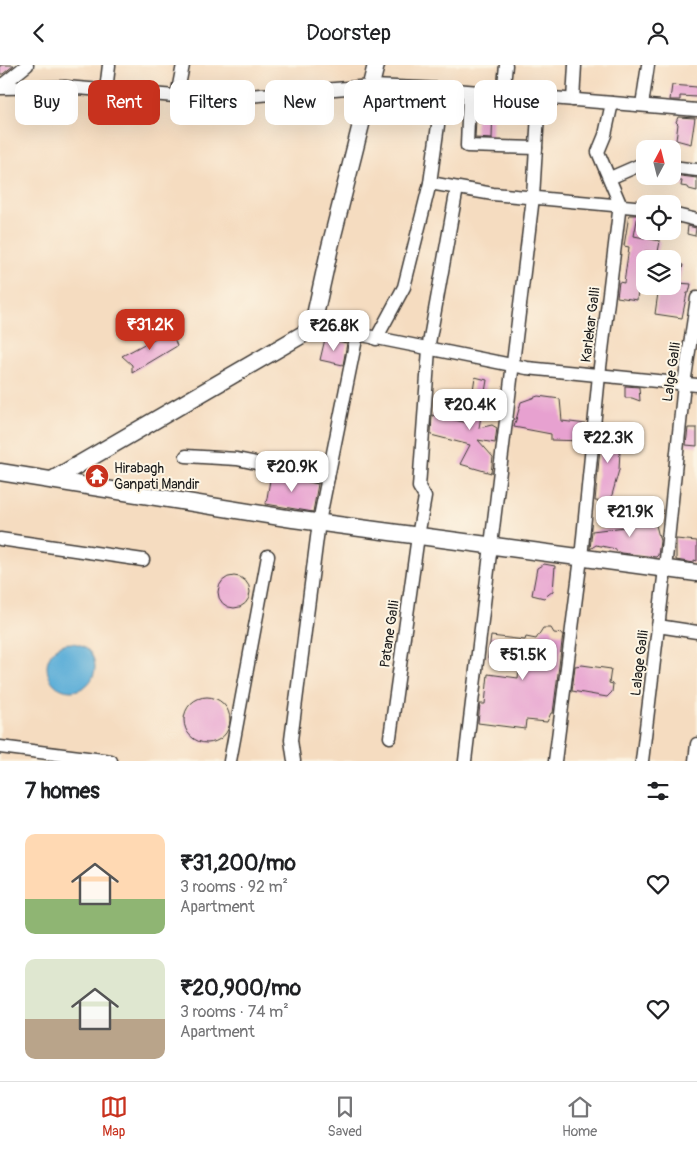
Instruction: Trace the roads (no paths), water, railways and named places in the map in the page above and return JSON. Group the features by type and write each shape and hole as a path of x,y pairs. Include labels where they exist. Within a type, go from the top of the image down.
{"street":[{"path":"0,88 27,65"},
{"path":"107,80 109,65"},
{"path":"181,80 183,65"},
{"path":"373,80 376,65"},
{"path":"504,80 506,65"},
{"path":"573,100 575,65"},
{"path":"642,105 648,65"},
{"path":"0,88 65,87 88,89"},
{"path":"255,96 344,88"},
{"path":"464,91 474,92"},
{"path":"469,92 467,146 536,149"},
{"path":"557,99 697,110"},
{"name":"Karlekar Galli","path":"555,761 581,558 599,375 620,204 598,152 605,135 612,103"},
{"path":"312,329 330,247 362,125"},
{"path":"376,339 404,287 430,183 438,125"},
{"path":"465,761 533,197 537,125"},
{"path":"610,178 636,168"},
{"path":"681,168 697,170"},
{"path":"430,183 493,194 636,207"},
{"name":"Patane Galli","path":"390,737 425,497 420,487 428,349 457,187"},
{"path":"681,216 697,219"},
{"name":"Lalge Galli","path":"665,569 684,384 697,298"},
{"path":"52,480 312,329 357,335 513,365 697,385"},
{"path":"294,761 291,740 319,522 357,335"},
{"path":"186,456 237,459 328,478"},
{"path":"0,473 319,522 697,573"},
{"path":"0,539 143,560"},
{"path":"230,761 268,556"},
{"name":"Lalage Galli","path":"642,761 665,569"},
{"path":"658,626 697,632"},
{"path":"695,761 697,743"},
{"path":"0,747 111,761"}],"water":[{"path":"71,643 80,645 88,650 93,658 95,667 93,676 88,684 80,689 71,691 62,689 54,684 49,676 47,667 49,658 54,650 62,645"}],"place":[{"name":"Hirabagh Ganpati Mandir","path":"97,476"}]}
